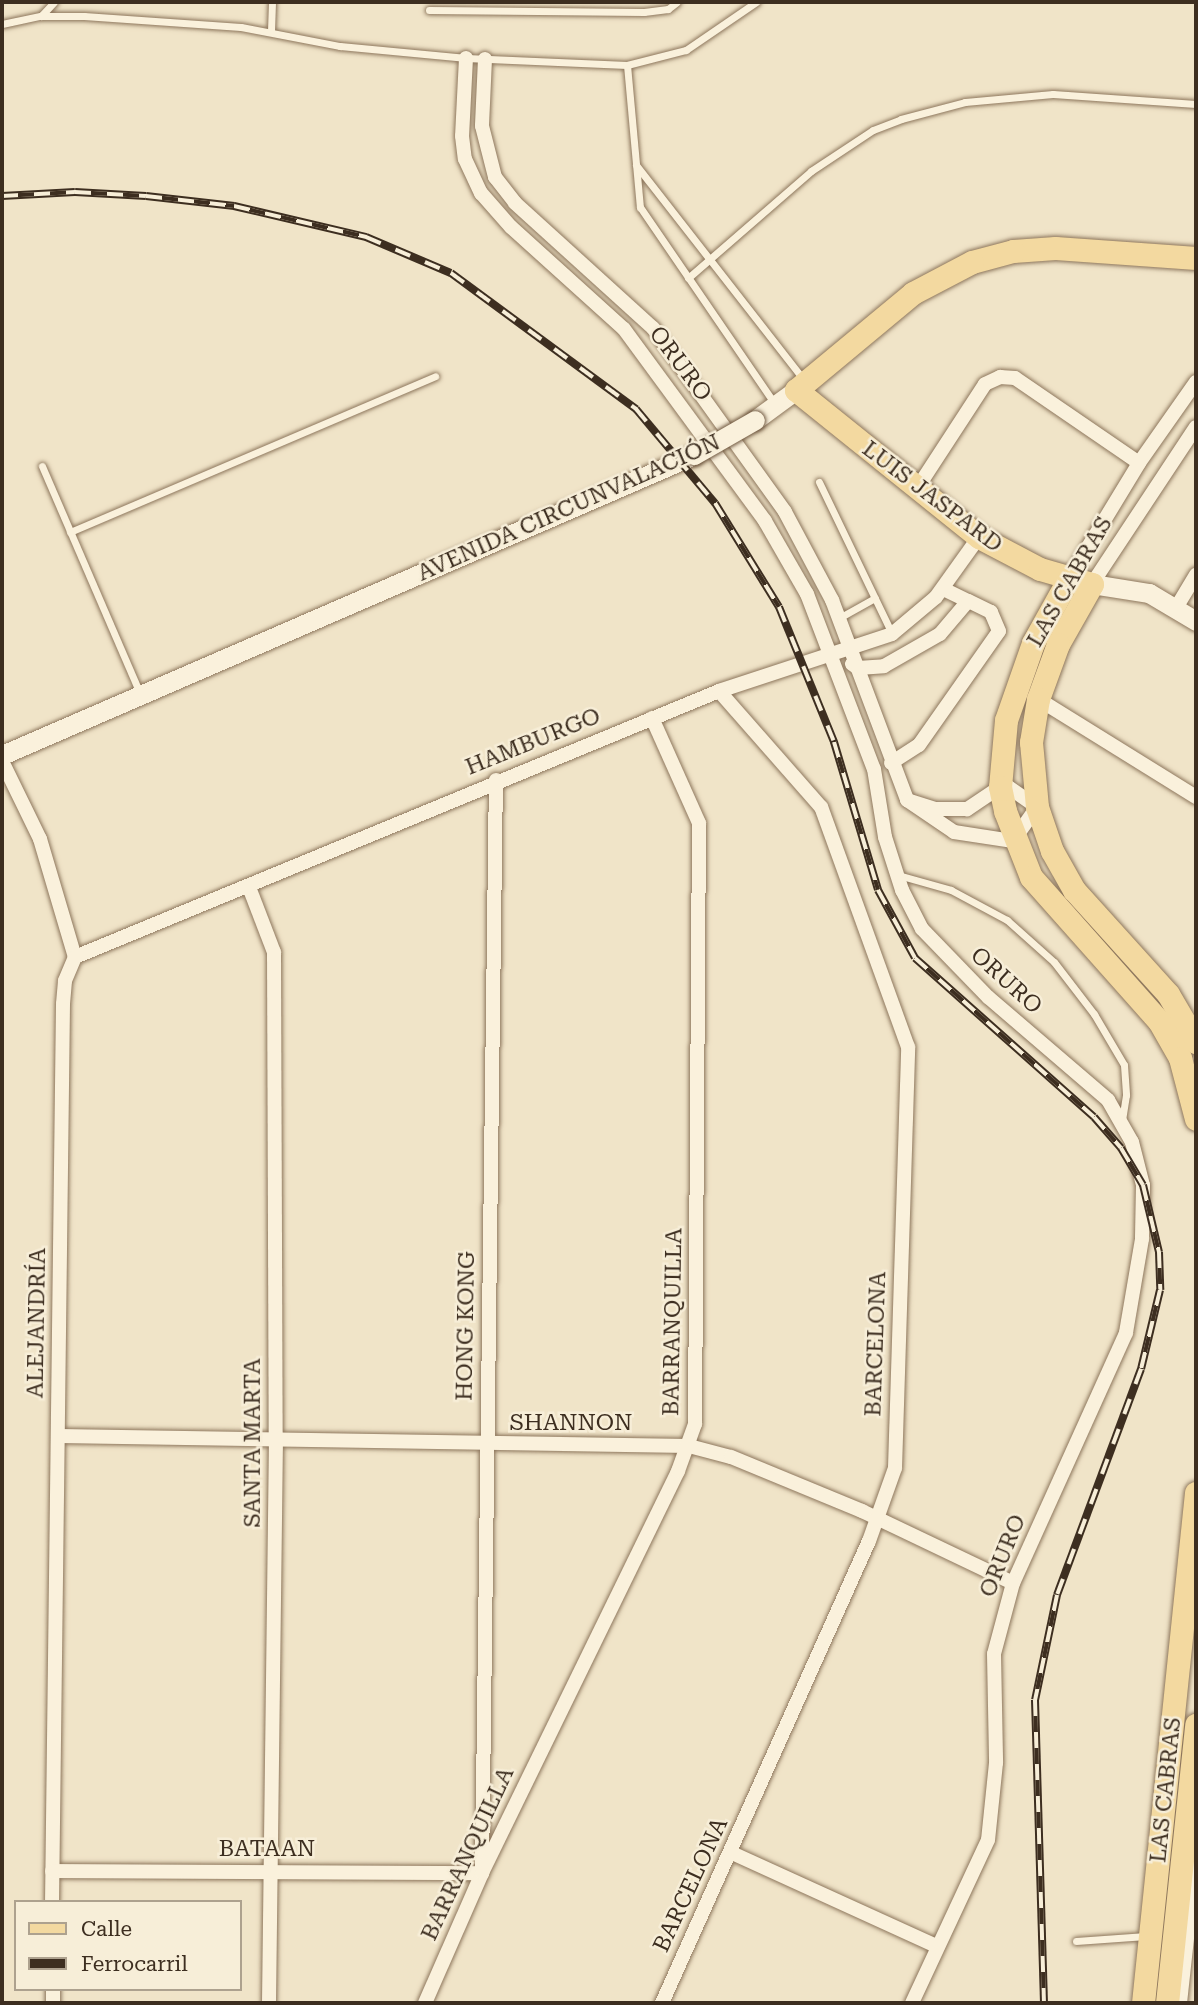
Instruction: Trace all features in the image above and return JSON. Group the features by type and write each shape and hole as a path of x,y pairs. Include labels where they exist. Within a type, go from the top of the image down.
{"main road":[{"name":"AVENIDA CIRCUNVALACIÓN","path":"801,386 913,293 972,262 1013,251 1055,248 1196,258"},
{"name":"LUIS JASPARD","path":"801,386 916,490 979,537 1068,580 1092,584"},
{"name":"LAS CABRAS","path":"1068,580 1033,643 1006,720 1000,787 1013,841 1031,877 1159,1021 1184,1069 1196,1119"},
{"name":"LAS CABRAS","path":"1092,584 1058,644 1038,699 1031,742 1037,807 1052,851 1074,890 1168,994 1196,1042"},
{"name":"LAS CABRAS","path":"1143,2003 1196,1493"},
{"name":"LAS CABRAS","path":"1167,2003 1196,1725"}],"street":[{"name":"ORURO","path":"466,58 462,136 465,159 481,193 511,228 624,329 647,357 765,521 807,594 833,652 874,769 885,837 897,874 922,929 950,961 1108,1100 1122,1122 1143,1185 1142,1238 1126,1333 1013,1583 994,1654 996,1763 988,1840 912,2003"},
{"name":"ORURO","path":"485,59 482,126 495,177 515,203 659,335 785,512 839,618 907,800"},
{"path":"916,490 985,384 1000,377 1015,378 1139,463"},
{"name":"LAS CABRAS","path":"1068,580 1139,463 1196,382"},
{"name":"AVENIDA CIRCUNVALACIÓN","path":"2,755 694,455 777,407 801,386"},
{"name":"LAS CABRAS","path":"1092,584 1196,427"},
{"name":"HAMBURGO","path":"75,957 248,887 496,780 719,691 892,634 943,589 979,537"},
{"path":"1175,608 1196,575"},
{"name":"LUIS JASPARD","path":"1092,584 1149,593 1196,621"},
{"path":"891,763 919,745 999,631 991,612 943,589"},
{"path":"833,652 858,668 884,666 912,654 940,634 968,601"},
{"name":"BARCELONA","path":"662,2003 732,1853 879,1518 895,1468 908,1047 821,807 719,691"},
{"path":"1038,699 1196,797"},
{"name":"BARRANQUILLA","path":"425,2003 482,1873 689,1446 695,1424 699,823 652,718"},
{"path":"2,761 40,839 75,957"},
{"name":"HONG KONG","path":"482,1873 496,780"},
{"path":"1000,787 1017,791 1037,807 1013,841 954,832 907,800 934,809 967,809 1000,787"},
{"name":"SANTA MARTA","path":"248,887 274,952 276,1438 269,2003"},
{"name":"ALEJANDRÍA","path":"51,1900 63,1004 65,981 75,957"},
{"name":"SHANNON","path":"59,1436 276,1438 486,1445 689,1446 731,1457 879,1518 1013,1583"},
{"path":"732,1853 938,1947"},
{"path":"1180,2003 1196,1855"},
{"name":"BATAAN","path":"52,1871 482,1873"}],"lane":[{"path":"41,16 54,2"},
{"path":"271,31 272,2"},
{"path":"429,10 668,5 677,2"},
{"path":"2,24 41,16 271,31 340,46 466,58 627,65 686,50 756,2"},
{"path":"627,65 640,206 777,407"},
{"path":"688,278 811,171 873,130 901,119 965,102 1027,96 1196,104"},
{"path":"635,164 710,259 801,386"},
{"path":"71,532 435,376"},
{"path":"42,466 141,694"},
{"path":"819,482 892,634"},
{"path":"839,618 875,598"},
{"path":"897,874 951,890 1007,920 1054,962 1094,1014 1124,1065 1126,1095 1122,1122"},
{"path":"1076,1941 1150,1935"}],"railway":[{"path":"2,196 75,192 146,196 234,206 366,237 451,273 636,409 715,503 779,607 834,742 878,890 915,958 1094,1117 1121,1148 1143,1185 1159,1252 1160,1290 1141,1369 1057,1595 1035,1700 1044,2003"}]}
